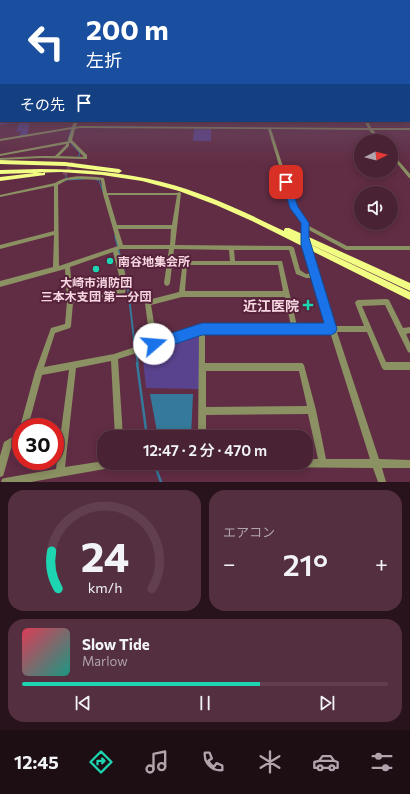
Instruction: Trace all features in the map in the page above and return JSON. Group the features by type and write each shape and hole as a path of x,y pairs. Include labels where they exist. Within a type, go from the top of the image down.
{"highway":[{"path":"0,162 65,164 106,168 177,184 209,196 305,242 410,296"},
{"path":"0,168 69,167 129,174"},
{"path":"0,172 64,170 110,174 147,180 244,214 410,287"},
{"path":"0,179 58,174 110,174"}],"street":[{"path":"56,157 68,145 72,128 75,122"},
{"path":"367,122 375,134"},
{"path":"0,140 72,128 410,128"},
{"path":"269,128 294,208 303,220 305,226 305,242 314,275 382,482"},
{"path":"0,155 69,142"},
{"path":"0,159 56,157 75,160 86,157 69,142"},
{"path":"398,162 410,177"},
{"path":"0,196 56,184 63,177 103,179 115,227 123,279 123,291 70,301"},
{"path":"56,184 56,269"},
{"path":"106,194 180,192 167,283"},
{"path":"305,226 346,248 410,248"},
{"path":"115,227 174,227"},
{"path":"0,246 56,232"},
{"path":"0,284 67,266 118,248 291,248 298,272 306,276 314,275"},
{"path":"231,248 233,263"},
{"path":"182,294 185,263 280,263 295,330"},
{"path":"27,418 53,330 68,326 70,301 67,266"},
{"path":"154,344 148,303 182,294 287,294"},
{"path":"410,350 387,302 358,303 384,366 410,366"},
{"path":"40,372 114,357 202,329 369,329"},
{"path":"202,329 202,430"},
{"path":"401,330 410,330"},
{"path":"114,357 119,430"},
{"path":"60,472 73,366"},
{"path":"202,368 302,367 323,463"},
{"path":"202,411 312,410"},
{"path":"0,473 7,445 12,442"},
{"path":"313,463 410,464"},
{"path":"5,482 97,466"}],"shaded area":[{"path":"30,122 27,135 19,136 21,131 16,132 19,123 0,125 0,123"},
{"path":"194,129 211,129 211,141 193,141"},
{"path":"200,334 199,389 146,388 142,351"}],"water":[{"path":"150,394 193,394 191,430 157,430"}],"waterway":[{"path":"72,128 68,140 80,153 78,158"},
{"path":"66,180 84,179"},
{"path":"96,180 99,180 103,192"},
{"path":"115,236 124,271"},
{"path":"123,270 128,288 135,348"},
{"path":"136,352 138,364"},
{"path":"137,363 146,430"},
{"path":"157,470 161,482"}],"tunnel":[{"path":"64,175 74,161"}],"place":[{"name":"南谷地集会所","path":"110,261"},
{"name":"大崎市消防団 三本木支団 第一分団","path":"96,269"},
{"name":"近江医院","path":"308,305"}],"route":[{"path":"154,344 202,329 331,329 304,238 305,223 294,208 286,182"}]}
